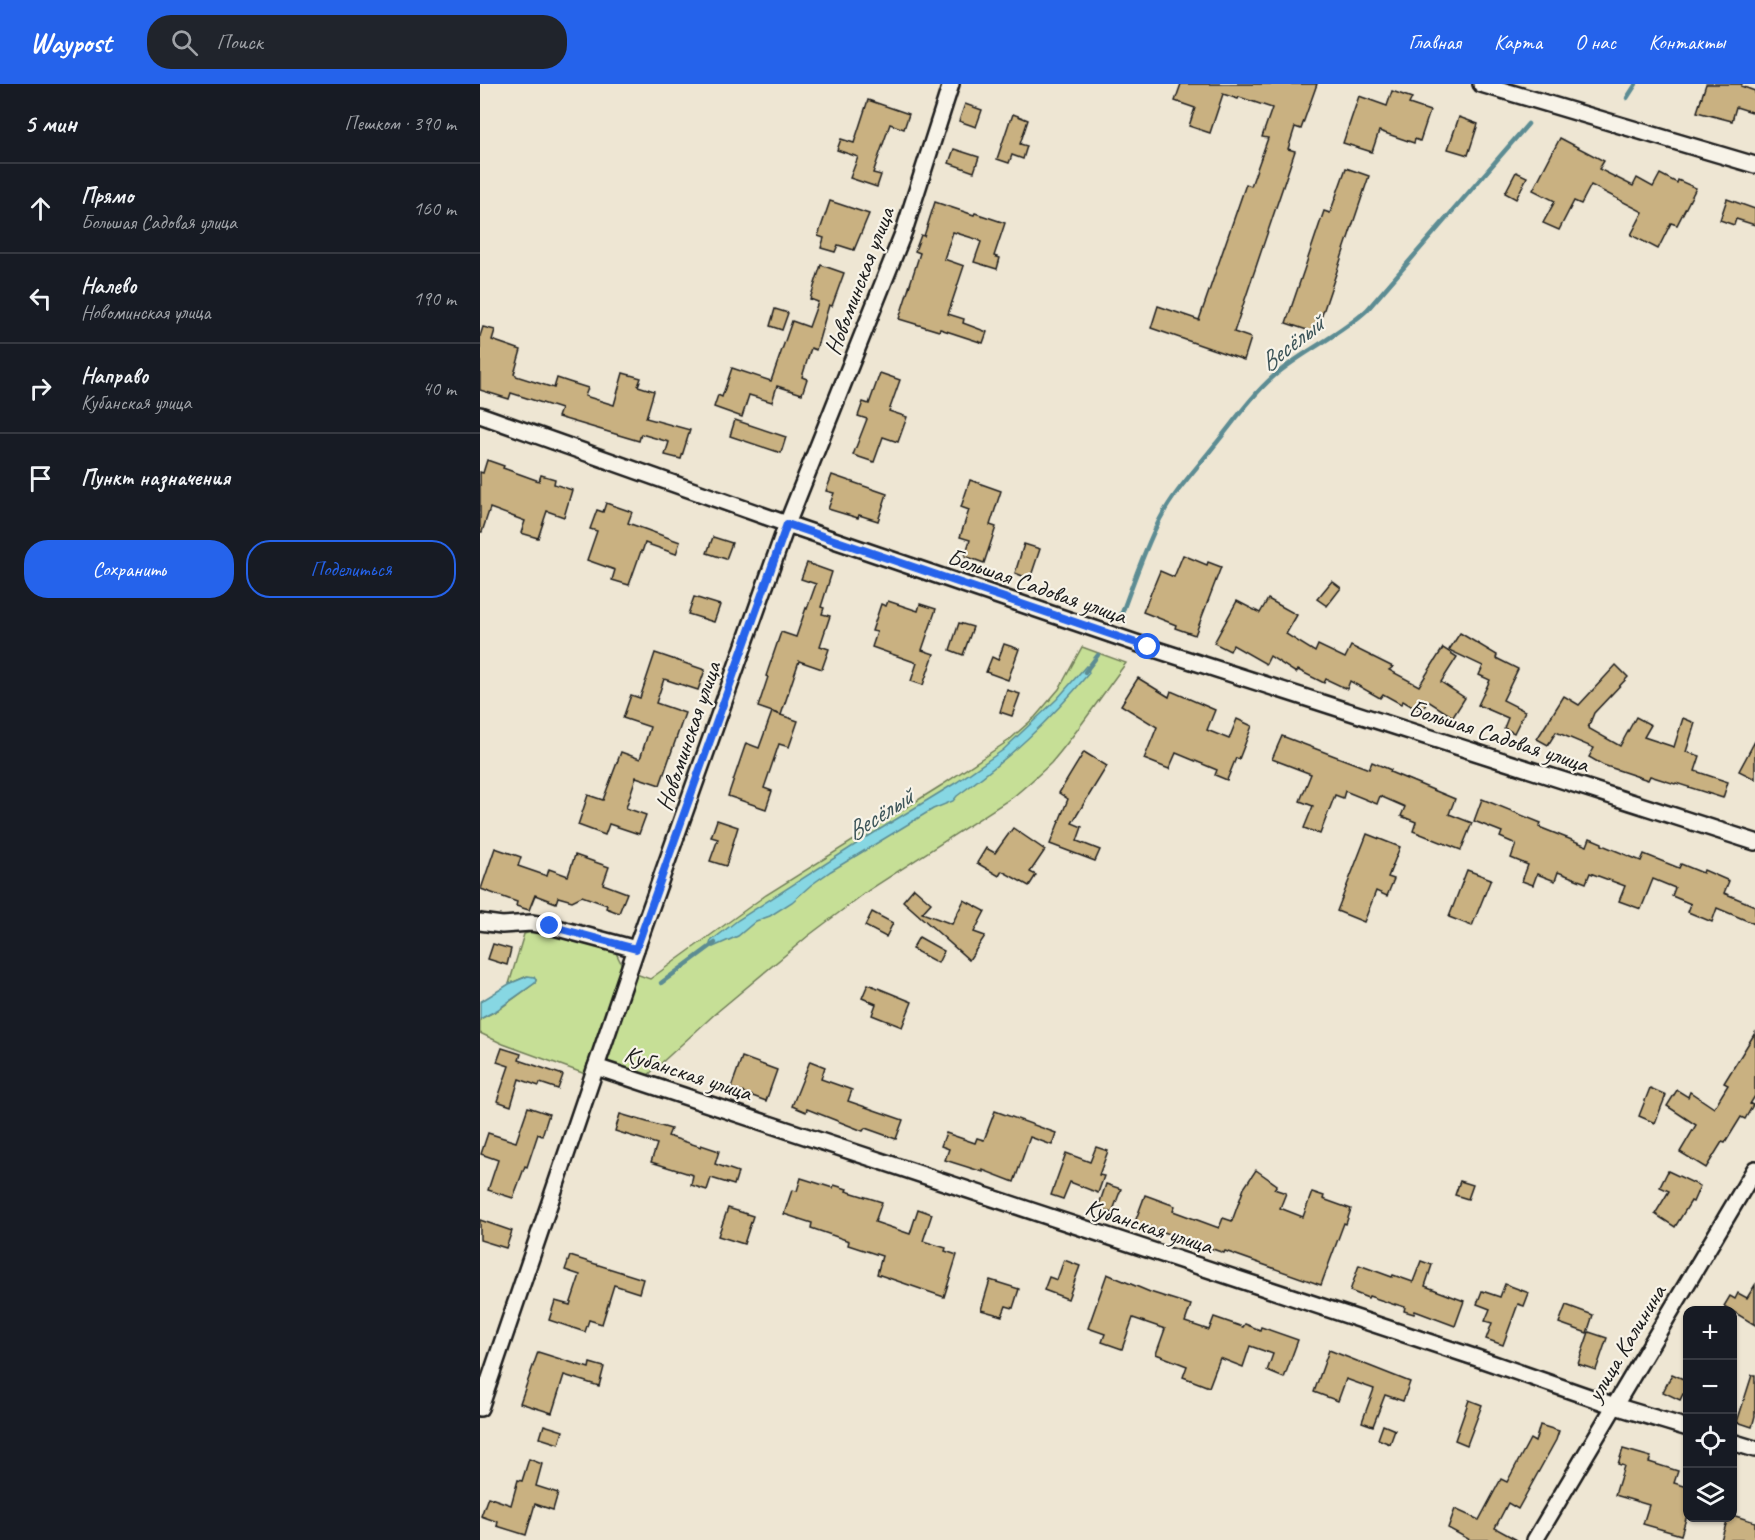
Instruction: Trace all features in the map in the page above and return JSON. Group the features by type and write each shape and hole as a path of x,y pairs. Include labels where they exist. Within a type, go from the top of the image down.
{"street":[{"name":"Новоминская улица","path":"480,1408 636,949 787,524 904,231 951,84"},
{"path":"1481,84 1755,165"},
{"name":"Большая Садовая улица","path":"480,415 787,524 1148,647 1755,842"},
{"path":"480,922 502,925 531,923 550,926 636,949"},
{"name":"Кубанская улица","path":"596,1067 1477,1358 1615,1406 1683,1426"},
{"name":"улица Калинина","path":"1535,1540 1755,1168"},
{"path":"1737,1444 1755,1449"}],"green space":[{"path":"1082,647 1126,663 1051,763 1013,797 869,890 808,936 717,1012 646,1077 606,1064 636,974 650,979 766,895 1008,741 1035,717 1059,689"},
{"path":"534,931 549,932 615,951 624,969 588,1075 503,1044 480,1033 480,1019 498,1010 535,983 536,980 527,976 509,984 524,934"}],"water":[{"path":"1086,666 1089,673 1043,724 1011,754 953,801 933,809 831,871 792,902 770,916 756,921 738,936 713,947 710,944 738,920 957,782 1003,750 1057,699"},
{"path":"528,976 534,977 535,983 480,1019 480,1002 509,984"}],"building":[{"path":"1181,84 1317,84 1301,129 1295,127 1288,149 1295,151 1234,332 1251,338 1244,360 1151,328 1158,306 1199,320 1246,184 1251,186 1268,138 1262,137 1272,108 1223,94 1210,133 1189,126 1195,108 1175,101"},
{"path":"1706,84 1742,84 1741,86 1755,91 1755,113 1736,107 1732,121 1697,112"},
{"path":"1392,91 1412,98 1409,104 1430,111 1420,141 1415,139 1414,143 1379,131 1372,152 1343,143 1359,96 1387,106"},
{"path":"868,100 909,114 904,129 890,124 873,173 881,175 877,187 850,178 858,157 837,150 841,139 854,143"},
{"path":"965,104 982,110 976,127 959,121"},
{"path":"1013,114 1028,120 1020,144 1027,146 1023,159 1012,155 1009,163 997,159"},
{"path":"1459,117 1478,124 1468,155 1448,149"},
{"path":"1560,138 1604,161 1599,169 1633,186 1637,178 1653,187 1660,174 1677,183 1678,180 1696,188 1677,225 1671,223 1658,249 1631,235 1643,212 1591,185 1581,204 1574,201 1559,230 1543,223 1555,201 1533,190"},
{"path":"954,149 979,157 974,172 949,163"},
{"path":"1346,168 1369,176 1316,333 1286,323 1324,211 1330,213"},
{"path":"1516,172 1527,177 1516,199 1505,193"},
{"path":"1727,199 1755,209 1755,225 1736,219 1734,225 1720,220"},
{"path":"830,201 869,214 854,250 838,245 835,252 821,248 824,238 818,236"},
{"path":"935,202 1005,223 994,256 1000,258 997,269 974,262 981,242 979,240 953,232 944,259 964,266 948,314 964,319 963,323 987,332 983,343 899,319 920,253 915,251 921,235 924,236"},
{"path":"821,265 844,273 832,306 829,305 816,350 811,348 802,377 807,379 802,394 777,386 772,402 749,395 742,417 714,407 718,395 722,397 732,368 771,381 792,321 809,327 818,302 810,299"},
{"path":"775,309 788,313 782,330 770,326"},
{"path":"483,327 495,330 492,340 521,350 514,374 516,376 554,388 557,378 588,388 585,396 614,405 623,373 641,378 638,386 654,391 646,418 690,430 681,459 665,455 669,442 641,434 639,441 558,417 561,409 511,393 509,399 480,390 480,336"},
{"path":"880,373 900,380 889,411 907,417 898,442 883,437 874,462 853,455 867,419 858,416 863,402 869,404"},
{"path":"735,420 786,437 781,453 730,436"},
{"path":"487,460 539,481 541,475 555,479 554,484 572,490 564,517 547,511 538,538 521,533 525,521 490,508 482,532 480,532 480,472 483,473"},
{"path":"832,475 887,494 878,521 828,509 834,493 826,491"},
{"path":"970,480 1001,491 990,525 996,527 984,563 965,556 970,540 960,537 969,510 961,507"},
{"path":"606,503 632,512 628,523 680,542 676,554 645,543 629,585 612,580 615,570 587,560 597,531 590,529 597,510 603,512"},
{"path":"713,537 732,543 726,559 707,553"},
{"path":"1024,544 1040,549 1030,579 1015,573"},
{"path":"1183,555 1207,565 1208,562 1221,567 1195,635 1143,612 1160,571 1174,577"},
{"path":"807,563 832,572 821,607 824,608 822,614 830,616 820,646 829,649 822,669 799,661 781,715 758,707 781,632 796,637 816,584 801,579"},
{"path":"1332,581 1341,588 1327,606 1317,599"},
{"path":"694,597 720,605 714,622 688,614"},
{"path":"1268,599 1297,615 1286,634 1315,652 1318,645 1345,658 1351,646 1393,667 1389,670 1419,686 1443,648 1457,657 1441,682 1465,698 1453,717 1428,701 1421,712 1403,701 1401,704 1383,694 1380,698 1350,681 1347,689 1326,679 1324,683 1298,670 1296,673 1270,656 1266,664 1233,645 1230,651 1214,643 1237,601 1260,613"},
{"path":"888,601 918,611 920,604 936,609 922,650 934,654 923,685 911,681 917,663 872,647 877,632 872,631 881,604 886,606"},
{"path":"959,623 973,627 963,655 950,650"},
{"path":"1460,633 1497,655 1496,658 1518,669 1503,700 1525,711 1514,733 1504,728 1508,718 1478,705 1490,680 1479,675 1483,666 1449,650"},
{"path":"1004,644 1019,649 1008,680 986,672 992,657 998,660"},
{"path":"655,653 705,670 698,690 664,679 656,703 685,713 660,785 636,777 626,808 646,815 639,834 609,824 605,835 578,825 588,795 603,800 621,752 640,759 650,727 623,718 631,695 640,698"},
{"path":"1616,665 1628,677 1594,713 1588,728 1620,746 1636,717 1651,725 1644,737 1674,747 1683,718 1695,723 1686,752 1700,756 1695,771 1728,782 1723,798 1650,776 1648,780 1603,765 1589,757 1594,748 1556,732 1548,745 1537,739 1564,696 1579,705"},
{"path":"1138,678 1169,697 1171,691 1215,710 1207,730 1229,739 1237,719 1252,726 1239,759 1236,758 1227,780 1215,775 1217,770 1176,753 1169,769 1144,759 1157,727 1121,705"},
{"path":"1007,690 1020,694 1012,716 1000,712"},
{"path":"772,712 798,721 789,747 779,744 764,788 772,791 766,809 728,796 746,743 759,748"},
{"path":"1282,736 1369,769 1372,762 1391,770 1390,772 1455,799 1449,814 1472,823 1461,850 1413,831 1416,822 1401,816 1405,807 1380,796 1377,804 1345,791 1343,798 1335,795 1320,834 1304,828 1313,806 1300,801 1311,774 1272,759"},
{"path":"1755,741 1755,779 1739,771"},
{"path":"1084,752 1107,766 1072,823 1082,827 1077,841 1100,850 1095,861 1050,844 1068,799 1059,793"},
{"path":"1482,799 1541,823 1539,827 1587,846 1590,838 1641,861 1644,854 1679,868 1681,864 1703,873 1704,870 1729,881 1724,893 1755,906 1755,924 1717,908 1712,922 1688,912 1691,904 1672,896 1675,888 1653,879 1641,909 1619,901 1625,886 1590,873 1586,883 1558,872 1555,881 1537,874 1533,885 1522,881 1528,865 1511,858 1516,844 1500,837 1502,832 1474,821"},
{"path":"717,820 738,827 726,866 710,861 718,839 711,837"},
{"path":"1013,828 1045,850 1030,872 1036,875 1029,886 1002,871 999,876 977,863 986,848 995,853"},
{"path":"1367,834 1400,847 1388,877 1394,879 1387,896 1376,891 1364,922 1337,911"},
{"path":"495,848 521,857 518,866 547,876 549,869 568,876 575,855 609,867 603,884 627,893 619,913 606,908 607,905 582,896 572,901 558,897 556,903 535,895 529,910 516,906 517,902 481,889"},
{"path":"1467,870 1491,879 1472,926 1449,917"},
{"path":"914,888 931,903 922,913 952,924 964,900 985,911 974,932 985,936 969,960 903,901"},
{"path":"872,912 893,923 886,937 865,926"},
{"path":"919,937 944,951 938,963 912,949"},
{"path":"493,944 511,949 507,965 488,959"},
{"path":"868,984 912,1002 902,1027 872,1015 876,1004 862,998"},
{"path":"1755,1033 1755,1096 1750,1104 1753,1105 1745,1119 1741,1117 1725,1143 1722,1142 1706,1168 1680,1152 1696,1125 1667,1106 1677,1090 1688,1097 1690,1092 1714,1108 1728,1085 1724,1083"},
{"path":"502,1048 521,1054 519,1060 563,1075 558,1089 540,1083 539,1086 519,1079 511,1106 497,1101 509,1066 497,1062"},
{"path":"742,1057 777,1070 766,1101 731,1088"},
{"path":"810,1061 825,1067 821,1079 852,1090 848,1101 903,1120 896,1139 865,1128 863,1131 807,1109 806,1112 792,1106"},
{"path":"1650,1088 1666,1095 1655,1123 1639,1116"},
{"path":"528,1107 549,1114 542,1136 538,1134 513,1198 488,1190 498,1160 481,1154 488,1133 516,1142"},
{"path":"995,1111 1056,1133 1052,1145 1030,1137 1014,1182 983,1170 983,1172 945,1160 949,1149 941,1146 946,1133 975,1143 977,1138 984,1140"},
{"path":"620,1114 671,1129 668,1136 719,1151 715,1164 738,1172 734,1185 711,1178 707,1190 691,1185 693,1175 651,1162 657,1144 615,1131"},
{"path":"1096,1147 1108,1151 1099,1175 1104,1176 1098,1193 1070,1182 1063,1199 1051,1195 1066,1153 1090,1162"},
{"path":"1256,1170 1277,1185 1274,1189 1286,1193 1280,1208 1303,1217 1312,1192 1324,1196 1323,1199 1351,1209 1321,1285 1135,1222 1145,1195 1175,1206 1173,1211 1219,1228 1223,1218 1232,1221 1244,1188"},
{"path":"1668,1171 1700,1186 1693,1202 1691,1201 1675,1227 1655,1214 1669,1191 1660,1187"},
{"path":"801,1178 833,1188 834,1185 882,1202 875,1222 910,1234 918,1209 932,1214 923,1241 946,1248 945,1251 957,1255 944,1297 877,1274 882,1256 848,1245 849,1241 811,1228 812,1223 784,1214 792,1190 797,1191"},
{"path":"1460,1181 1473,1185 1468,1199 1455,1195"},
{"path":"1106,1184 1121,1189 1112,1213 1098,1208"},
{"path":"728,1208 753,1216 744,1244 718,1236"},
{"path":"480,1220 512,1231 506,1248 480,1240"},
{"path":"570,1256 643,1279 639,1293 614,1285 602,1324 589,1320 585,1332 549,1320 555,1301 570,1305 580,1275 565,1270"},
{"path":"1064,1260 1080,1266 1068,1299 1044,1290 1049,1277 1057,1280"},
{"path":"1421,1261 1432,1265 1425,1286 1464,1301 1455,1326 1415,1311 1414,1314 1404,1311 1405,1307 1350,1291 1359,1265 1413,1282"},
{"path":"1107,1274 1150,1292 1191,1305 1185,1322 1209,1330 1214,1317 1243,1327 1245,1324 1260,1330 1261,1327 1298,1340 1284,1378 1267,1371 1273,1354 1250,1346 1243,1367 1220,1358 1209,1387 1183,1377 1187,1366 1156,1354 1165,1329 1133,1318 1122,1349 1102,1342 1105,1334 1088,1328"},
{"path":"990,1280 1019,1289 1013,1308 1006,1306 1002,1316 981,1310"},
{"path":"1505,1284 1529,1293 1524,1306 1518,1304 1503,1345 1486,1339 1492,1323 1485,1321 1490,1309 1477,1304 1482,1291 1500,1297"},
{"path":"1755,1285 1755,1325 1737,1314 1737,1306 1724,1306 1730,1296 1735,1299 1738,1293 1747,1298"},
{"path":"1566,1305 1593,1315 1587,1333 1559,1323"},
{"path":"1589,1332 1607,1338 1596,1370 1578,1364"},
{"path":"1329,1350 1410,1382 1403,1401 1385,1395 1373,1426 1362,1422 1374,1389 1346,1379 1338,1401 1314,1392"},
{"path":"538,1352 589,1368 590,1363 604,1367 599,1386 564,1375 552,1413 520,1403"},
{"path":"1672,1374 1683,1379 1683,1394 1680,1400 1663,1392"},
{"path":"1752,1375 1755,1375 1755,1416 1752,1427 1737,1422"},
{"path":"1469,1400 1482,1405 1467,1445 1455,1440"},
{"path":"544,1425 563,1431 559,1444 540,1438"},
{"path":"1383,1425 1395,1430 1390,1444 1378,1439"},
{"path":"1540,1425 1559,1431 1556,1440 1518,1509 1508,1503 1495,1528 1517,1540 1470,1540 1448,1528 1455,1509 1479,1520 1501,1479 1507,1482 1530,1439 1535,1442"},
{"path":"1623,1449 1651,1457 1649,1462 1678,1471 1674,1483 1683,1486 1683,1522 1685,1522 1681,1535 1643,1524 1649,1505 1615,1495 1624,1466 1618,1464"},
{"path":"529,1459 542,1464 536,1486 558,1493 553,1510 535,1504 526,1535 497,1526 498,1522 481,1516 488,1497 511,1505 518,1480 522,1481"},
{"path":"1737,1517 1755,1522 1755,1540 1721,1540 1727,1522 1737,1522"}],"waterway":[{"name":"Весёлый","path":"1627,98 1636,84"},
{"name":"Весёлый","path":"1119,621 1148,544 1160,519 1172,499 1242,410 1274,376 1345,328 1367,310 1528,124"},
{"name":"Весёлый","path":"1085,672 1098,655"},
{"name":"Весёлый","path":"661,983 715,943"}],"route":[{"path":"550,926 636,949 787,524 1148,647"}]}
